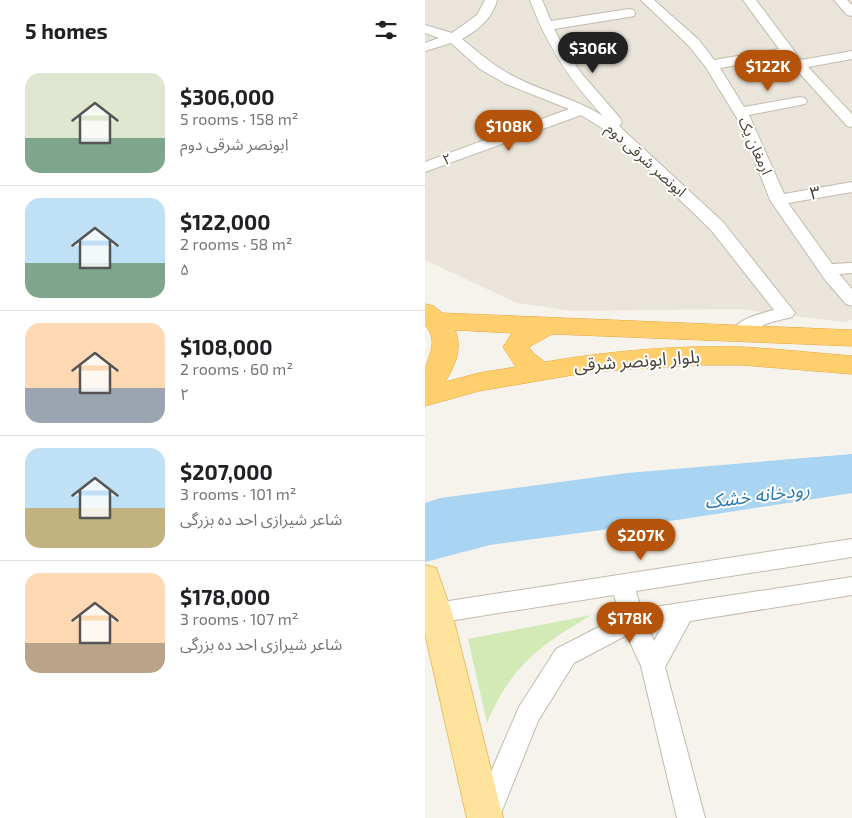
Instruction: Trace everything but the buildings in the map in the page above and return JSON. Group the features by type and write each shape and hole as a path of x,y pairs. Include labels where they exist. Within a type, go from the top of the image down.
{"highway":[{"name":"بلوار ابونصر شرقی","path":"431,316 546,327 740,332 852,338"},
{"path":"425,387 433,382 446,353 445,335 431,316"},
{"path":"539,370 523,359 516,347 521,339 546,327"},
{"name":"بلوار ابونصر شرقی","path":"425,397 479,382 539,370 590,363 693,356 742,356 852,365"}],"main road":[{"path":"430,594 485,818"}],"street":[{"path":"425,47 453,38 473,28 490,8 491,0"},
{"path":"536,0 545,26 560,55 582,85 613,118 618,132"},
{"path":"749,0 798,64 850,119"},
{"path":"840,0 851,11"},
{"name":"ارمغان یک","path":"652,1 694,43 711,65 747,124 779,200 827,270 852,300"},
{"path":"545,26 629,13"},
{"path":"425,28 453,38"},
{"name":"ابونصر شرقی دوم","path":"453,38 485,66 511,81 582,109 618,132 717,226 786,313 761,319 740,332"},
{"path":"711,65 788,52"},
{"path":"798,64 852,55"},
{"path":"740,112 800,101"},
{"name":"۲","path":"425,167 582,109"},
{"name":"۳","path":"779,200 852,187"},
{"path":"827,270 852,268"},
{"path":"430,594 622,584 852,548"},
{"path":"622,584 633,620 653,666 691,818"},
{"path":"485,818 528,714 565,656 633,620 852,586"},
{"path":"653,666 683,612"}],"shaded area":[{"path":"425,0 852,0 852,320 843,322 738,309 573,311 517,303 425,260"}],"green space":[{"path":"592,615 542,647 529,659 506,686 487,723 468,639"}],"water":[{"name":"رودخانه خشک","path":"852,454 852,493 677,520 490,545 425,562 425,503 440,498 627,473"}]}
